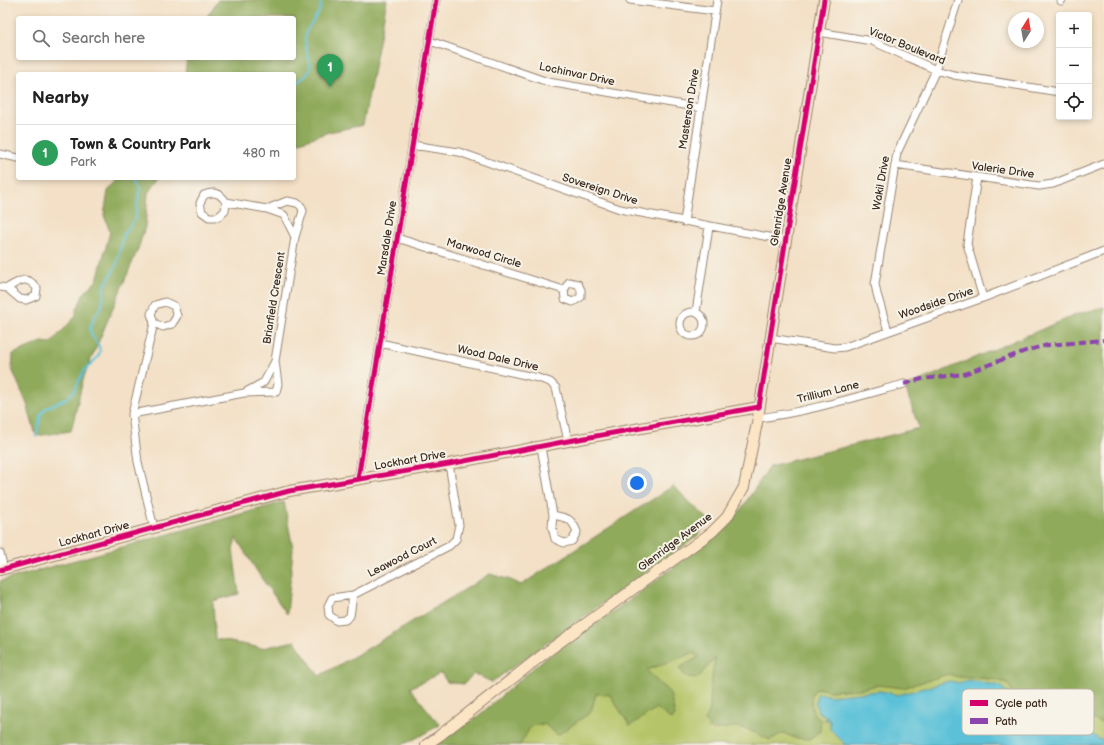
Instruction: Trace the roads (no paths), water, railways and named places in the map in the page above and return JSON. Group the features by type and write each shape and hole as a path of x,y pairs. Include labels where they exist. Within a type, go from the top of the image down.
{"main road":[{"name":"Glenridge Avenue","path":"426,745 545,653 712,532 727,517 744,487 758,413 824,0"},
{"name":"Lockhart Drive","path":"2,569 289,491 449,464 568,441 758,413"}],"street":[{"name":"Marsdale Drive","path":"358,480 436,0"},
{"path":"630,0 715,11"},
{"name":"Masterson Drive","path":"684,222 717,0"},
{"name":"Wakil Drive","path":"888,331 876,294 875,284 897,153 936,70 958,0"},
{"name":"Victor Boulevard","path":"818,32 872,41 936,70 954,75 1056,92"},
{"name":"Lochinvar Drive","path":"430,41 548,82 701,108"},
{"name":"Sovereign Drive","path":"412,145 459,152 620,210 785,240"},
{"path":"0,154 16,158"},
{"name":"Valerie Drive","path":"895,165 1039,186 1053,184 1104,164"},
{"path":"977,178 967,244 983,298"},
{"name":"Briarfield Crescent","path":"226,202 267,209 284,215 295,237"},
{"name":"Briarfield Crescent","path":"244,393 264,382 274,361 295,237 303,211 301,206 297,203 287,202 267,209"},
{"path":"696,312 709,227"},
{"name":"Marwood Circle","path":"397,238 564,290"},
{"name":"Woodside Drive","path":"770,338 834,348 846,347 983,298 1104,251"},
{"path":"154,323 132,414 138,462 154,528"},
{"name":"Wood Dale Drive","path":"380,343 538,378 550,382 556,388 568,441"},
{"name":"Briarfield Crescent","path":"132,414 244,393 276,392 278,384 274,361"},
{"name":"Trillium Lane","path":"758,413 779,415 904,384"},
{"path":"541,447 553,515"},
{"name":"Leawood Court","path":"353,595 449,546 456,539 459,525 449,464"},
{"path":"0,553 2,569"}],"water":[{"path":"968,680 1001,686 1003,689 962,689 962,735 1093,735 1104,742 1104,745 844,745 844,743 830,729 830,720 824,720 828,717 818,712 816,704 816,698 819,693 830,696 880,691 898,695 950,681 959,683"}],"waterway":[{"path":"296,82 308,73 310,67 305,41 306,33 320,9 320,0"},
{"path":"36,437 41,414 46,408 67,398 74,391 84,371 98,357 100,351 99,346 91,334 90,328 95,316 102,306 104,287 116,266 124,234 135,219 140,187 137,180"}],"place":[{"name":"Town & Country Park","path":"330,87"}]}
